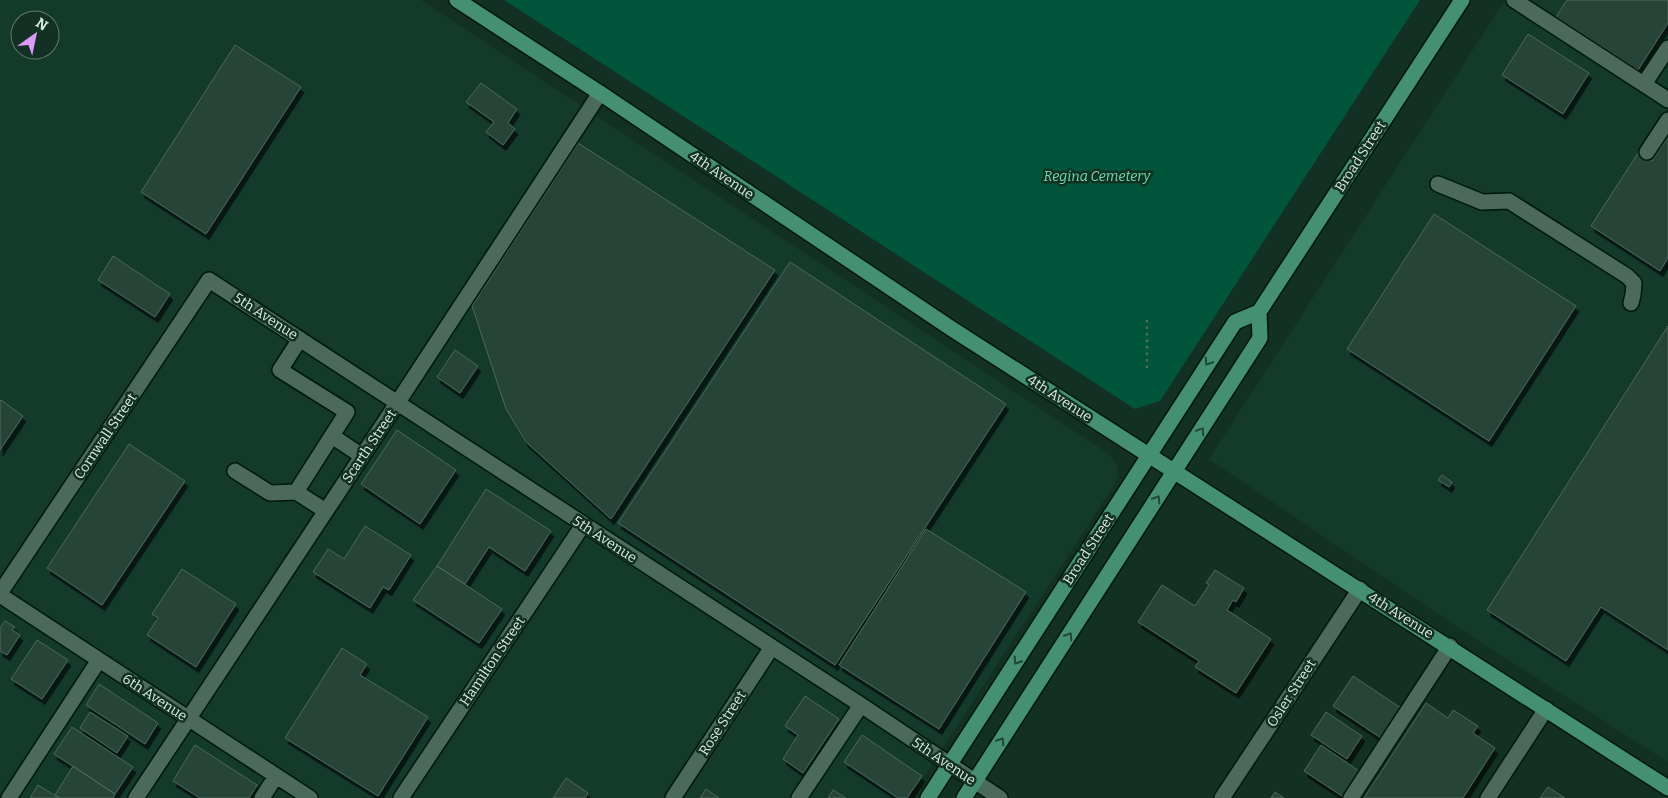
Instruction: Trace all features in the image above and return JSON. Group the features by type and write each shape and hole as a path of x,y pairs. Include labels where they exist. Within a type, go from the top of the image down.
{"main road":[{"name":"4th Avenue","path":"457,0 600,93 944,323 1174,472 1450,646 1668,788"},
{"name":"Broad Street","path":"928,798 1235,322 1259,312 1462,0"},
{"path":"964,798 1260,338 1259,312"}],"street":[{"path":"1522,2 1668,100"},
{"path":"1644,84 1668,48"},
{"name":"Scarth Street","path":"136,798 600,93"},
{"path":"1647,152 1668,120"},
{"path":"1438,184 1482,202 1510,201 1627,276 1634,283 1631,303"},
{"name":"5th Avenue","path":"209,280 861,705 1000,798"},
{"name":"Cornwall Street","path":"0,594 209,280"},
{"path":"296,492 347,412 280,370 300,339"},
{"path":"332,436 362,456"},
{"path":"235,471 270,493 296,492 326,511"},
{"name":"Hamilton Street","path":"401,798 583,525"},
{"name":"Osler Street","path":"1222,798 1360,589"},
{"name":"6th Avenue","path":"0,594 310,798"},
{"path":"1351,798 1450,646"},
{"name":"Rose Street","path":"673,798 772,647"},
{"path":"9,798 99,660"},
{"path":"799,798 861,705"},
{"path":"1488,798 1546,709"},
{"path":"262,798 276,776"}],"path":[{"path":"1147,316 1147,368"}],"shaded area":[{"path":"0,0 421,0 1106,452 1117,467 1118,476 1115,484 910,798 0,798"},
{"path":"1505,0 1668,0 1668,762 1460,629 1209,459"}],"green space":[{"name":"Regina Cemetery","path":"504,0 1420,0 1160,401 1135,409"}],"building":[{"path":"1567,0 1668,0 1668,23 1638,70 1556,17"},
{"path":"1528,34 1589,73 1563,114 1502,75"},
{"path":"235,45 301,87 206,234 141,192"},
{"path":"481,83 517,109 508,123 515,129 503,145 486,132 494,122 466,102"},
{"path":"1668,137 1668,258 1660,271 1591,226 1638,153 1652,161"},
{"path":"578,143 775,270 611,519 526,442 506,409 472,306"},
{"path":"1434,214 1576,306 1489,441 1347,349"},
{"path":"113,256 170,294 155,317 98,280"},
{"path":"790,262 1006,404 835,665 618,523"},
{"path":"1668,326 1668,650 1601,607 1566,661 1487,610"},
{"path":"455,350 478,366 460,393 437,377"},
{"path":"0,401 23,416 0,450"},
{"path":"397,430 456,470 420,524 361,484"},
{"path":"129,444 185,481 102,605 47,568"},
{"path":"1442,475 1452,482 1449,487 1438,480"},
{"path":"486,489 551,531 525,571 489,547 465,584 437,566"},
{"path":"365,526 411,555 389,590 383,587 370,608 313,572 328,549 344,559"},
{"path":"926,529 1026,592 939,729 839,665"},
{"path":"437,566 502,609 479,643 413,600"},
{"path":"182,569 236,604 196,667 147,635 158,618 152,614"},
{"path":"1215,570 1244,588 1236,602 1233,600 1227,610 1271,639 1236,693 1195,667 1199,661 1138,622 1162,585 1195,606 1209,585 1206,583"},
{"path":"5,621 15,627 12,630 20,635 7,655 0,651 0,628"},
{"path":"37,640 68,660 42,699 11,679"},
{"path":"342,648 367,664 360,675 428,717 378,796 285,738"},
{"path":"1353,676 1404,710 1384,740 1333,706"},
{"path":"99,684 158,723 145,744 86,705"},
{"path":"805,696 839,719 803,773 783,759 798,735 785,726"},
{"path":"1426,703 1448,718 1453,710 1478,726 1473,733 1495,748 1463,798 1364,798"},
{"path":"90,712 128,736 117,753 80,728"},
{"path":"1326,712 1362,736 1347,759 1311,735"},
{"path":"72,727 133,767 115,794 54,754"},
{"path":"862,735 922,776 907,798 898,798 844,762"},
{"path":"195,745 257,785 249,798 200,798 173,781"},
{"path":"1321,745 1362,773 1345,798 1304,771"},
{"path":"73,766 115,794 113,798 60,798 55,795"},
{"path":"566,778 588,793 585,798 553,798"},
{"path":"38,785 59,798 30,798"},
{"path":"1548,787 1565,798 1540,798"},
{"path":"706,789 719,798 700,798"},
{"path":"833,790 846,798 828,798"},
{"path":"1275,792 1284,798 1271,798"}]}
